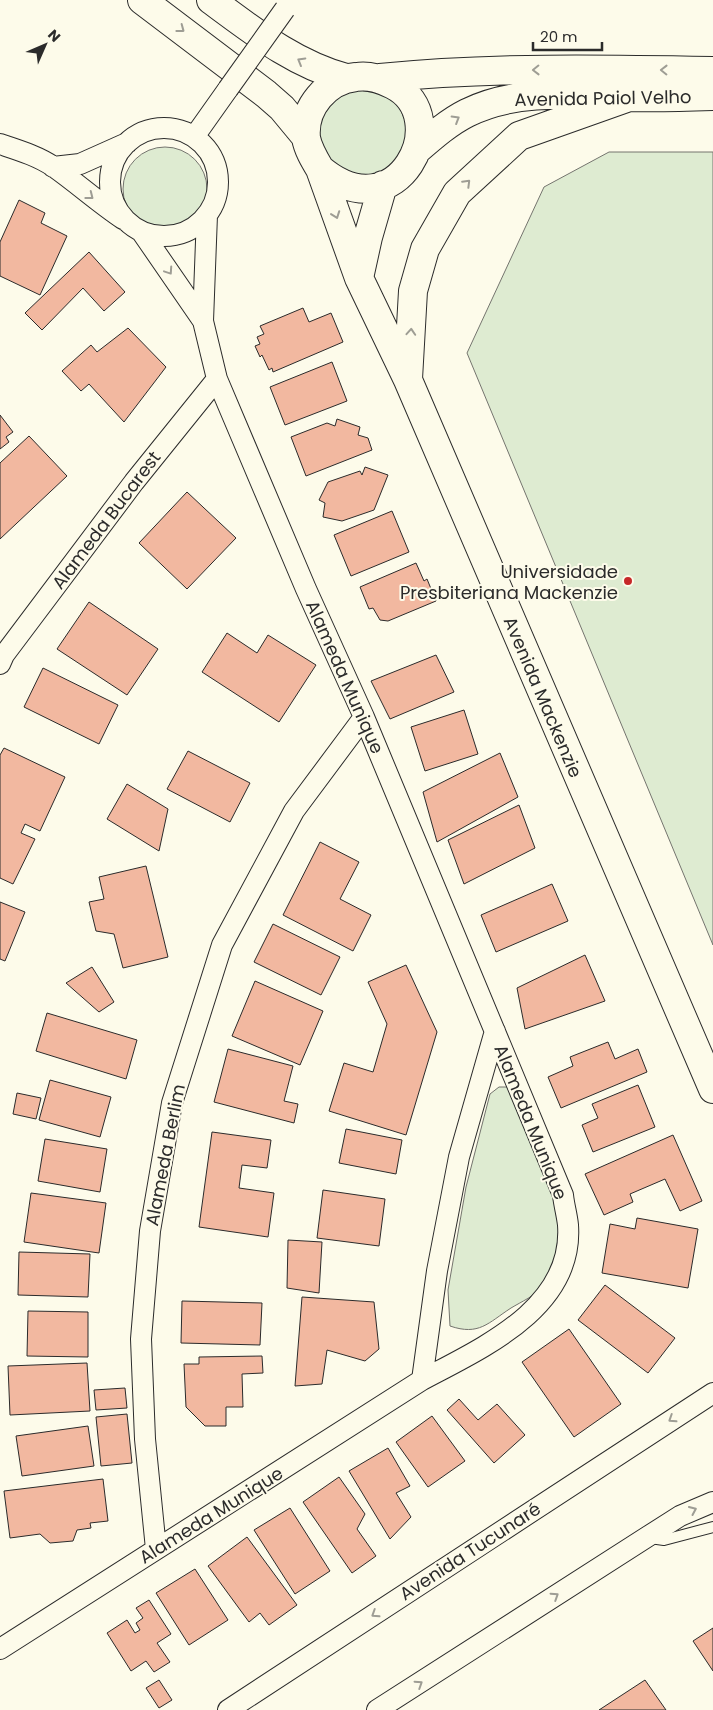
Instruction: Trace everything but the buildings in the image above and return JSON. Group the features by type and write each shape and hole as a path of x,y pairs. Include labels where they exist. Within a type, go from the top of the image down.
{"main road":[{"name":"Avenida Paiol Velho","path":"142,0 282,108 306,137 311,154 320,169 333,180 349,187 366,189 383,185 404,170 418,149 452,121 468,112 510,97 584,94 629,97 713,96"},
{"path":"211,0 266,41 307,64 346,78"},
{"name":"Avenida Paiol Velho","path":"380,78 443,72 585,69 713,70"},
{"path":"306,137 308,118 316,100 329,86 346,78 364,76 380,78 398,87 410,100 417,115 420,132 418,149"},
{"path":"408,380 413,291 425,249 457,193 519,136 629,97"},
{"name":"Avenida Mackenzie","path":"320,169 359,278 408,380 713,1089"},
{"path":"359,278 368,237 383,185"}],"street":[{"path":"194,137 288,4"},
{"path":"0,144 26,153 53,167 93,199 135,227 155,236 170,236 196,226 207,216 215,200 218,182 215,165 206,149 194,137 181,131 167,128 140,134 128,142 80,164 53,167"},
{"path":"128,142 117,156 111,173 111,192 117,209 135,227"},
{"name":"Alameda Munique","path":"0,1649 422,1380 477,1350 528,1316 549,1293 561,1269 564,1254 568,1226 563,1195 364,717 306,589 217,380 203,322 207,216"},
{"name":"Alameda Munique","path":"135,227 203,322"},
{"name":"Alameda Bucarest","path":"1,656 134,482 217,380"},
{"name":"Alameda Berlim","path":"156,1550 145,1439 141,1339 150,1231 172,1103 222,945 294,811 364,717"},
{"name":"Alameda Munique","path":"422,1380 437,1271 459,1157 495,1031"},
{"name":"Avenida Tucunaré","path":"228,1710 713,1393"},
{"path":"378,1710 680,1516 713,1502"}],"lane":[{"path":"647,1537 664,1540 713,1527"}],"green space":[{"path":"347,86 394,94 411,135 389,172 361,178 333,167 317,139 322,107"},
{"path":"165,147 188,154 200,166 207,189 200,212 188,224 165,231 142,224 130,212 123,189 130,166 142,154"},
{"name":"Universidade Presbiteriana Mackenzie","path":"609,152 713,152 713,945 467,353 544,187"},
{"path":"499,1087 509,1087 552,1185 559,1209 561,1232 553,1268 549,1278 540,1290 483,1326 469,1330 460,1329 450,1326 448,1290 466,1187 490,1094"}],"place":[{"name":"Universidade Presbiteriana Mackenzie","path":"628,581"}]}
